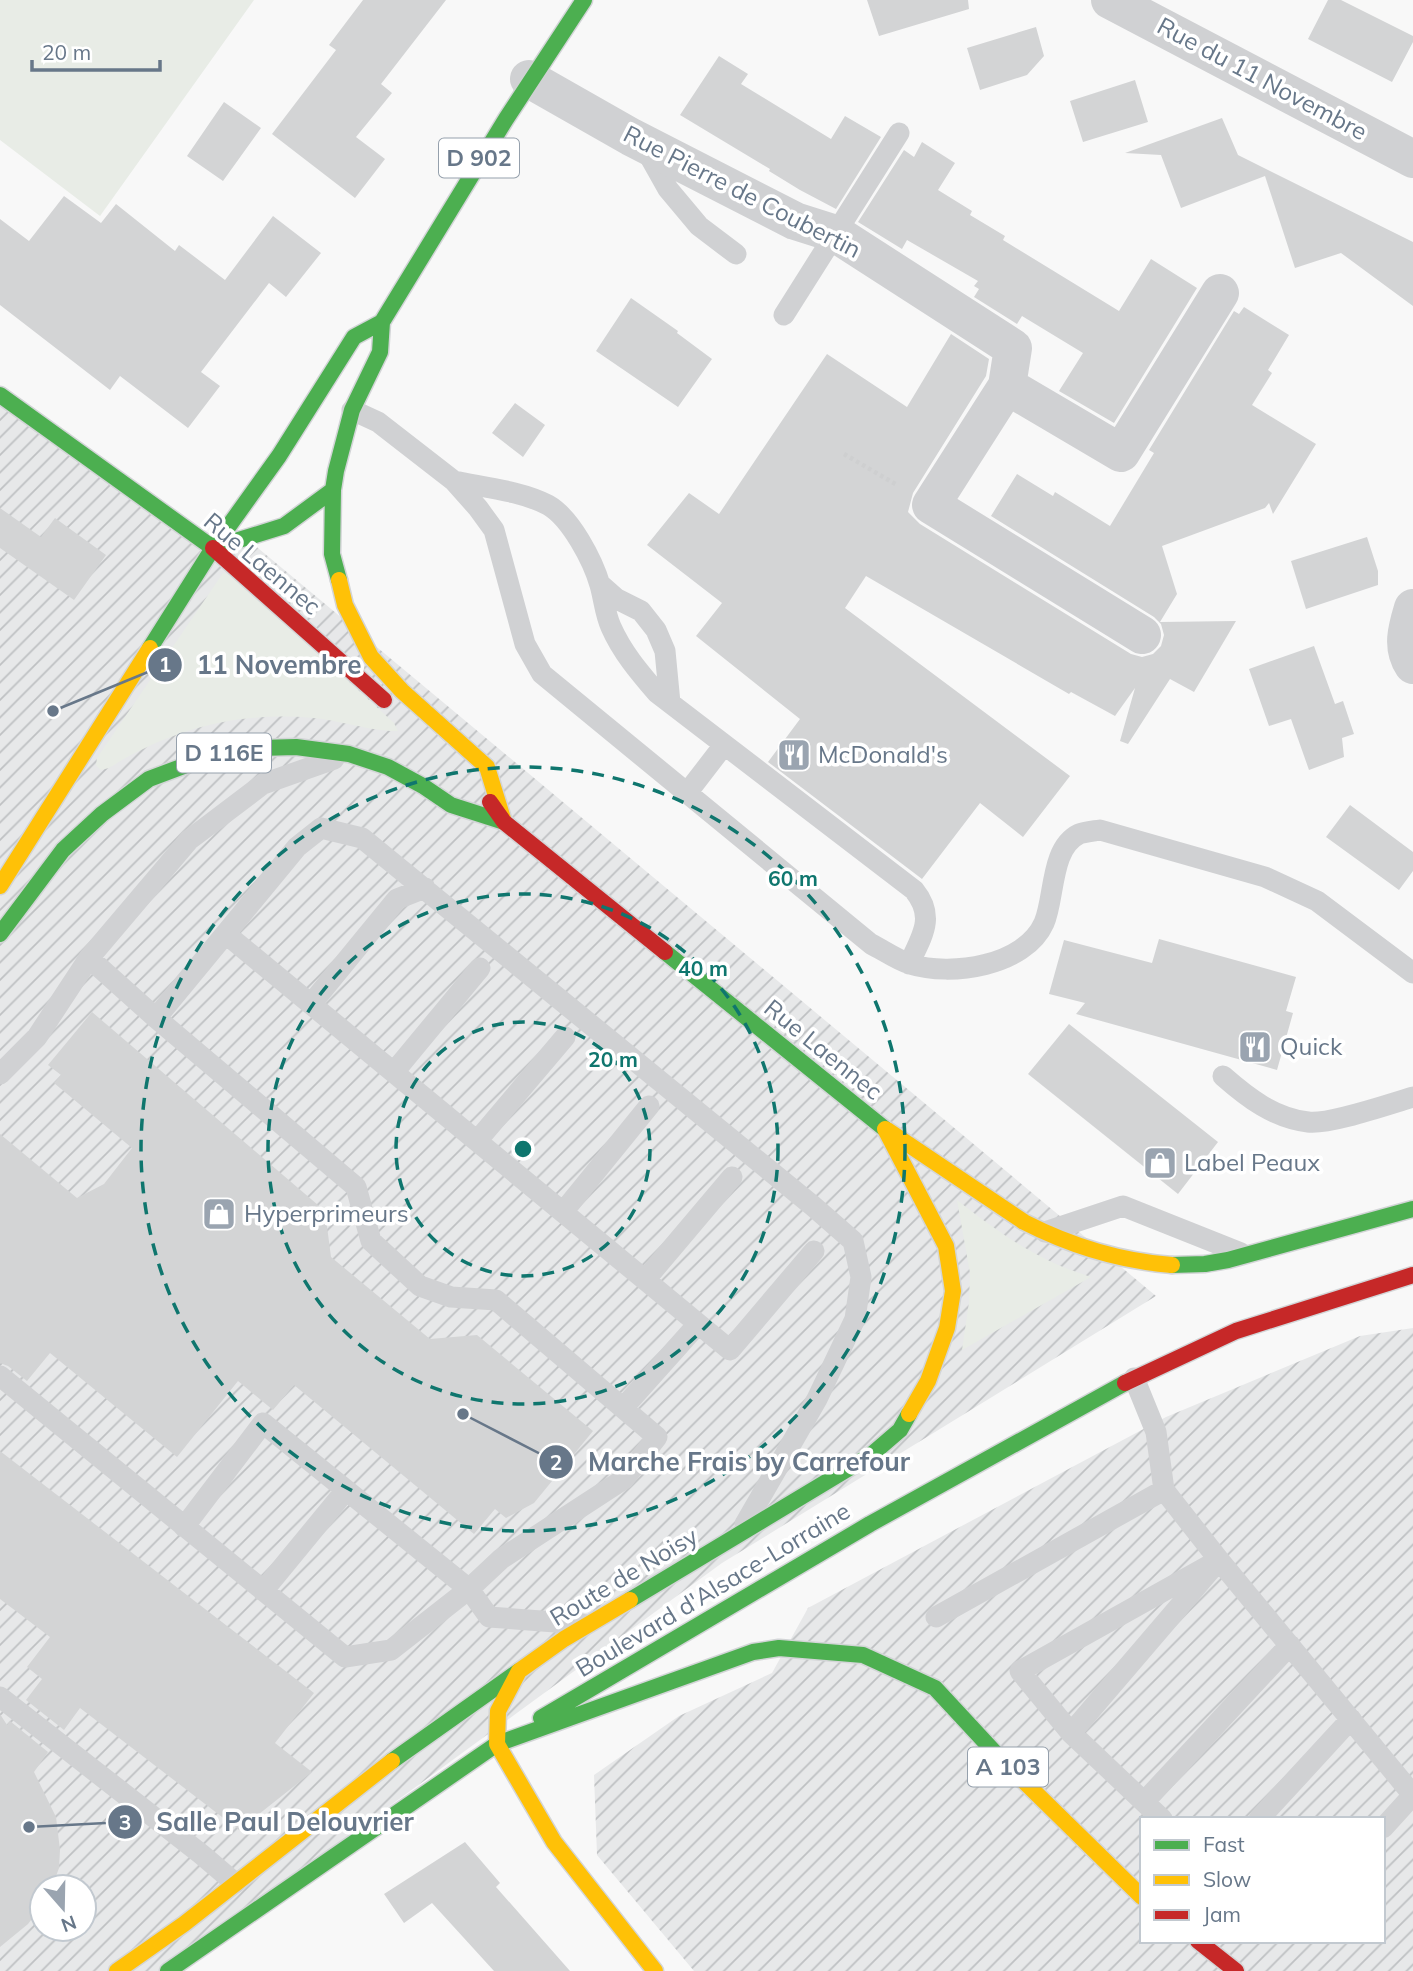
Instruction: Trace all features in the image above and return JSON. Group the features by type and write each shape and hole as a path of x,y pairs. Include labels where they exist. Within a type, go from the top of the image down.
{"main road":[{"name":"D 902","path":"333,489 352,410 380,352 382,322 529,79 584,0"},
{"name":"D 902","path":"0,886 213,548 279,456 354,337 382,322"},
{"name":"Rue Laennec","path":"0,395 213,548 395,710"},
{"name":"Rue Laennec","path":"333,489 331,554 345,605 371,657 402,691 487,767 503,822"},
{"path":"213,548 284,526 333,489"},
{"name":"Rue Laennec","path":"0,934 63,850 102,814 149,779 213,755 260,748 296,747 349,754 388,767 451,805 503,822"},
{"name":"Rue Laennec","path":"476,783 503,822 885,1129"},
{"path":"885,1129 1024,1222 1079,1248 1139,1262 1199,1265 1246,1255 1413,1209"},
{"name":"Route de Noisy","path":"117,1971 184,1924 387,1765 584,1624 871,1455 900,1430 928,1381 947,1328 953,1291 946,1246 885,1129"},
{"name":"Boulevard d'Alsace-Lorraine","path":"497,1744 870,1524 1134,1378 1236,1331 1413,1275"},
{"name":"A 103","path":"497,1744 752,1652 779,1648 863,1655 935,1688 1017,1777 1140,1895"},
{"path":"519,1671 498,1711 497,1744 554,1842 655,1971"},
{"path":"168,1971 497,1744"},
{"path":"1201,1943 1236,1971"}],"street":[{"name":"Rue du 11 Novembre","path":"1110,0 1413,159"},
{"name":"Rue Pierre de Coubertin","path":"529,79 642,143 795,221 836,234 1013,348 1007,386 931,505"},
{"path":"1007,386 1121,453 1220,293"},
{"path":"931,505 1142,635"},
{"path":"1413,608 1407,629 1406,653 1413,664"}],"lane":[{"path":"784,315 899,133"},
{"path":"642,143 668,189 691,217 736,254"},
{"path":"352,410 378,422 454,481 494,530 525,645 542,674 871,944 909,964 947,969 1006,959 1028,946 1044,922 1061,853 1078,835 1100,830 1265,877 1317,901 1413,973"},
{"path":"454,481 535,499 551,507 570,526 589,557 600,584 610,625 627,658 657,693 914,890 924,903 926,919 922,936 909,964"},
{"path":"600,584 617,599 640,611 656,631 665,652 670,703"},
{"path":"687,793 724,745"},
{"path":"0,1074 37,1037 89,958 189,840 264,784 349,754"},
{"path":"156,1018 297,847 321,828 362,838 853,1241 861,1277 855,1319 817,1399 738,1535"},
{"path":"311,1004 397,899 425,888"},
{"path":"226,934 730,1350 814,1251"},
{"path":"0,1376 345,1657 391,1650 469,1589 501,1559 624,1479 657,1437 496,1300 451,1297 420,1286 371,1241 355,1187 89,958"},
{"path":"394,1072 480,968"},
{"path":"477,1141 565,1037"},
{"path":"1223,1076 1249,1099 1281,1116 1310,1123 1413,1097"},
{"path":"563,1212 649,1106"},
{"path":"645,1280 732,1177"},
{"path":"1044,1232 1123,1206 1246,1255"},
{"path":"623,1408 698,1324"},
{"path":"1134,1378 1156,1432 1164,1490 1413,1796 1385,1826"},
{"path":"184,1527 263,1423 469,1589 489,1617 584,1624"},
{"path":"263,1591 346,1490"},
{"path":"936,1617 1164,1490"},
{"path":"1071,1733 1219,1560"},
{"path":"1160,1817 1071,1733 1020,1671 1219,1560"},
{"path":"1144,1801 1290,1645"},
{"path":"0,1697 235,1883"},
{"path":"1261,1817 1351,1719"}],"path":[{"path":"844,454 931,505"}],"shaded area":[{"path":"0,0 254,0 100,216 0,140"},
{"path":"0,395 216,548 234,528 1156,1296 722,1563 164,1971 0,1971"},
{"path":"223,573 234,576 394,723 398,731 313,718 259,717 233,720 182,733 101,770 96,765 97,758"},
{"path":"957,1200 1021,1245 1054,1263 1091,1277 962,1350 970,1273"},
{"path":"1413,1328 1413,1971 694,1971 597,1855 594,1775 679,1716 772,1673 808,1608 1166,1417 1360,1336"}],"building":[{"path":"363,0 446,0 381,84 392,93 356,137 385,159 355,198 272,134 336,50 329,45"},
{"path":"867,0 968,0 969,9 879,36"},
{"path":"1328,0 1341,0 1413,36 1413,42 1392,82 1308,39"},
{"path":"1036,27 1044,56 1027,75 980,90 967,48"},
{"path":"719,56 748,74 741,84 831,139 845,116 881,137 836,209 800,190 680,115"},
{"path":"1135,80 1148,122 1083,142 1070,101"},
{"path":"224,102 261,128 223,181 187,156"},
{"path":"1222,118 1238,155 1413,242 1413,306 1341,253 1295,268 1265,176 1181,208 1161,155 1125,153"},
{"path":"922,142 955,163 938,190 972,211 970,215 1005,236 1003,240 1119,311 1151,259 1197,288 1114,423 1059,391 1083,353 1022,316 1017,324 974,297 979,289 974,286 978,281 907,240 902,249 858,222 904,150 914,157"},
{"path":"64,196 101,223 116,204 175,251 179,245 225,280 273,216 321,253 286,297 269,283 201,372 220,386 188,428 120,376 110,390 0,305 0,219 29,241"},
{"path":"631,298 712,359 678,407 596,351"},
{"path":"1244,307 1289,335 1268,370 1272,373 1252,405 1316,444 1273,514 1269,503 1265,508 1162,546 1177,594 1160,622 1236,621 1194,692 1170,679 1128,744 1120,741 1135,688 1115,716 1071,692 1069,694 866,576 845,608 1070,776 1023,837 980,803 922,879 768,762 800,719 696,636 722,603 647,545 689,493 719,514 827,354 907,407 951,334 989,359 986,376 913,493 908,512 920,524 1131,654 1142,657 1153,654 1161,646 1164,635 1161,624 1154,617 991,516 1017,474 1053,496 1055,492 1110,526 1154,453 1149,450 1234,311 1239,314"},
{"path":"515,403 545,425 523,457 492,433"},
{"path":"0,508 41,537 55,518 106,555 74,600 0,548"},
{"path":"1367,537 1378,571 1378,585 1306,609 1291,561"},
{"path":"1314,646 1335,704 1343,701 1354,734 1342,738 1344,757 1309,770 1291,719 1269,726 1249,669"},
{"path":"1350,805 1413,852 1413,871 1399,890 1326,837"},
{"path":"1159,939 1296,977 1286,1011 1293,1013 1277,1070 1076,1014 1085,1003 1049,994 1064,940 1152,963"},
{"path":"92,1012 325,1211 331,1257 430,1339 477,1335 593,1431 534,1503 506,1518 495,1509 474,1534 294,1385 273,1410 238,1381 177,1457 50,1353 27,1381 0,1363 0,1134 77,1198 104,1184 132,1148 54,1083 61,1075 48,1065"},
{"path":"1069,1024 1218,1142 1178,1194 1028,1074"},
{"path":"0,1451 314,1693 275,1743 312,1772 239,1830 80,1708 64,1730 26,1700 42,1679 27,1667 50,1637 0,1599"},
{"path":"0,1714 7,1725 10,1721 48,1752 34,1772 56,1817 60,1850 57,1873 28,1873 28,1924 0,1947"},
{"path":"465,1842 500,1883 496,1887 570,1971 494,1971 432,1903 404,1923 384,1894"}],"traffic: fast":[{"path":"339,580 332,554 336,471 352,410 380,352 382,322 506,119 584,0"},
{"path":"150,648 213,548 279,456 354,337 382,322"},
{"path":"0,395 213,548"},
{"path":"213,548 284,526 333,490"},
{"path":"0,934 63,850 102,814 149,779 213,755 260,748 296,747 349,754 388,767 451,805 504,822"},
{"path":"665,952 885,1129"},
{"path":"1172,1265 1228,1260 1413,1209"},
{"path":"541,1718 870,1524 1125,1383"},
{"path":"630,1600 871,1455 900,1430 909,1414"},
{"path":"497,1744 753,1652 779,1648 863,1655 935,1688 999,1757"},
{"path":"392,1761 519,1671"},
{"path":"168,1971 497,1744"}],"traffic: slow":[{"path":"339,580 345,605 371,657 402,691 487,767 504,822"},
{"path":"0,886 150,648"},
{"path":"885,1129 946,1246 953,1291 947,1328 928,1381 909,1414"},
{"path":"887,1130 1024,1222 1042,1231 1114,1256 1172,1265"},
{"path":"630,1600 564,1639 519,1671 498,1711 497,1744 554,1842 655,1971"},
{"path":"999,1757 1140,1895"},
{"path":"117,1971 184,1924 392,1761"}],"traffic: jam":[{"path":"213,548 384,700"},
{"path":"490,802 504,822 665,952"},
{"path":"1125,1383 1236,1331 1413,1275"},
{"path":"1201,1943 1236,1971"}],"place":[{"name":"11 Novembre","path":"53,711"},
{"name":"McDonald's","path":"794,755"},
{"name":"Quick","path":"1255,1047"},
{"name":"Label Peaux","path":"1160,1163"},
{"name":"Hyperprimeurs","path":"219,1214"},
{"name":"Marche Frais by Carrefour","path":"463,1414"},
{"name":"Salle Paul Delouvrier","path":"29,1827"}]}
